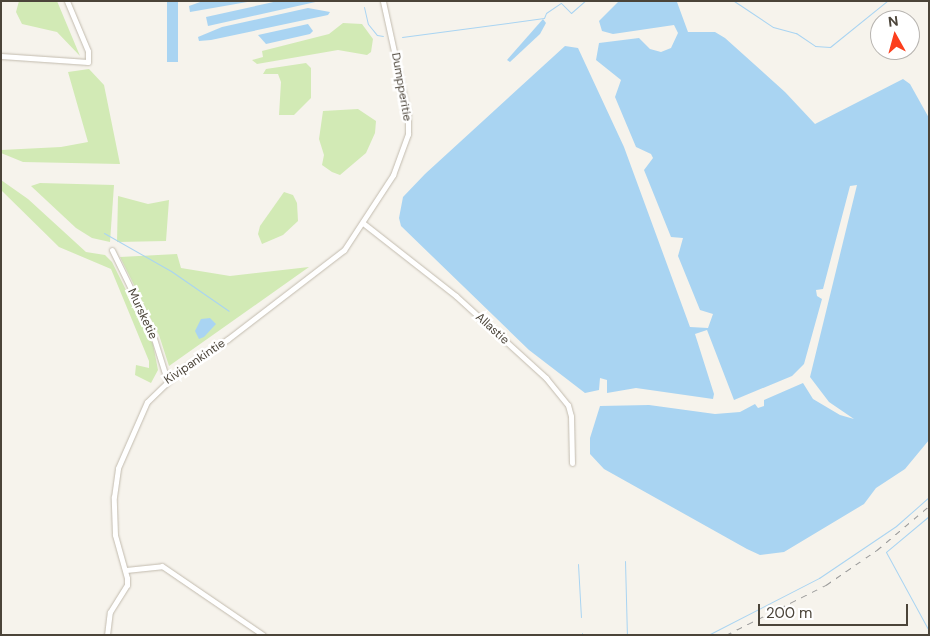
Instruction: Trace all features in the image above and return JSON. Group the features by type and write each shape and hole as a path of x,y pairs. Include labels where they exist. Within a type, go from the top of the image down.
{"street":[{"path":"1,56 88,62 88,51 67,1"},
{"name":"Dumpperitie","path":"363,223 393,175 408,134 402,76 383,1"},
{"name":"Kivipankintie","path":"107,635 110,612 127,585 126,570 115,535 114,497 118,468 146,402 167,380 323,269 344,250 363,223"},
{"name":"Allastie","path":"363,223 456,296 551,384 568,405 571,416 572,463"},
{"name":"Mursketie","path":"112,250 152,332 167,380"},
{"path":"126,570 162,566 263,635"}],"green space":[{"path":"19,1 57,1 80,56 57,32 22,24 16,12"},
{"path":"343,23 362,24 373,39 371,52 367,55 338,50 257,64 252,60 263,57 262,51 329,34"},
{"path":"306,63 311,68 311,98 294,115 279,115 281,82 278,74 263,74 266,69"},
{"path":"89,69 104,85 120,164 23,162 1,153 1,150 61,147 88,142 68,72"},
{"path":"358,109 376,121 375,133 366,153 340,175 322,165 324,155 319,139 323,111"},
{"path":"1,180 28,199 86,252 105,255 112,262 153,344 158,370 151,383 135,375 136,365 149,368 149,361 111,269 59,247 1,190"},
{"path":"40,183 114,185 110,242 92,238 76,228 31,186"},
{"path":"284,192 293,195 297,203 298,221 283,235 262,244 258,234 260,226"},
{"path":"118,196 148,204 169,200 166,241 117,242"},
{"path":"177,254 181,268 230,276 309,267 169,366 159,335 120,257"}],"water":[{"path":"167,1 178,1 178,62 167,62"},
{"path":"203,1 253,1 190,12 189,6"},
{"path":"278,1 320,1 208,26 206,17"},
{"path":"619,1 677,2 688,32 715,32 725,38 785,92 815,124 903,79 910,84 929,118 929,440 905,469 876,488 864,504 784,552 760,555 604,469 590,454 590,438 600,406 649,405 715,414 740,412 755,404 758,408 764,406 764,400 803,383 813,399 840,415 854,419 829,402 810,377 857,185 850,186 823,289 816,290 817,296 822,299 804,364 792,376 734,400 707,330 695,334 714,394 713,399 636,388 607,393 607,380 600,378 599,390 585,393 529,350 401,226 399,218 403,197 425,174 565,46 578,48 624,147 690,327 708,328 713,314 700,310 678,256 683,238 671,237 644,170 653,158 651,154 636,147 615,97 621,80 596,60 599,43 639,38 650,49 661,52 671,48 678,33 674,25 613,34 602,31 599,21"},
{"path":"308,8 330,12 328,15 199,41 198,37 222,27"},
{"path":"543,19 546,23 540,34 510,62 507,60"},
{"path":"308,24 313,31 310,34 266,44 258,35"},
{"path":"210,318 216,324 204,337 199,339 195,331 201,319"}],"waterway":[{"path":"402,37 544,18 546,13 561,3 571,13 585,1"},
{"path":"734,1 773,27 796,33 815,46 830,47 887,1"},
{"path":"364,7 368,24 377,35 383,36"},
{"path":"104,233 171,271 229,311"},
{"path":"708,635 819,578 896,526 929,497"},
{"path":"929,516 886,552 929,631"},
{"path":"625,561 627,635"},
{"path":"578,564 581,617"}],"railway":[{"path":"726,635 826,585 877,550 929,506"}]}
